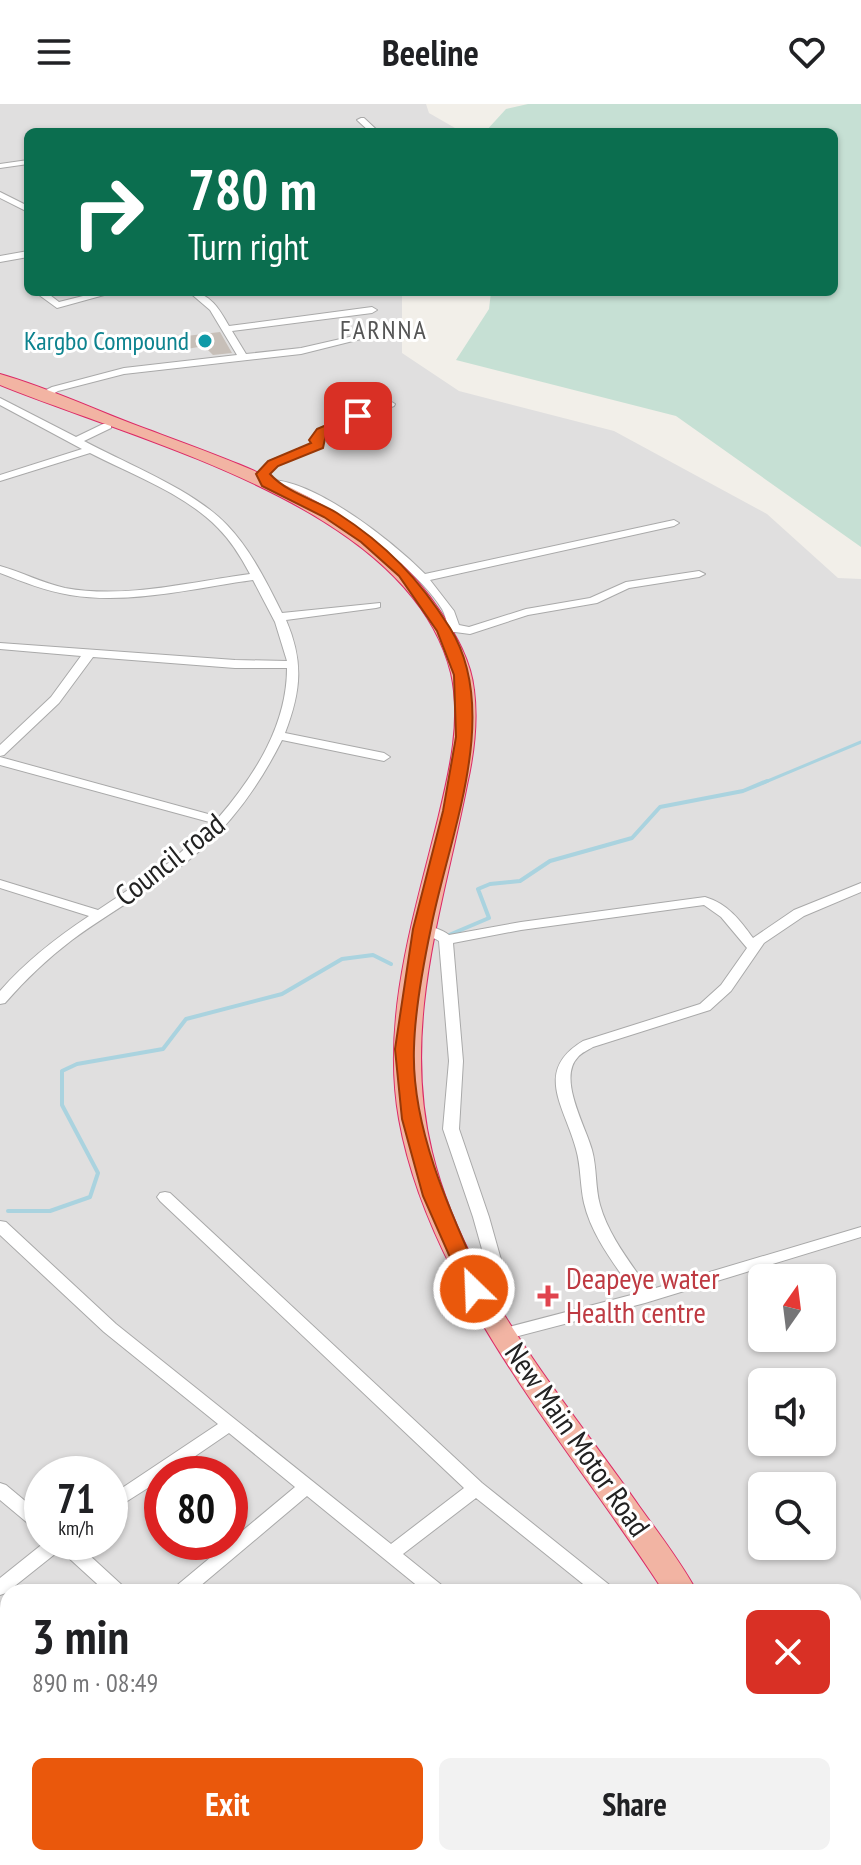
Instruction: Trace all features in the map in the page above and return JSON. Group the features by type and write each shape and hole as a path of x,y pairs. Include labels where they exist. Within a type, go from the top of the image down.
{"highway":[{"name":"New Main Motor Road","path":"0,382 268,483 329,514 366,539 404,573 449,630 462,675 464,737 451,811 421,929 404,1049 411,1119 433,1196 474,1289 675,1584"},
{"name":"New Main Motor Road","path":"0,382 260,485 321,517 356,542 394,576 435,634 450,677 452,739 441,810 410,927 392,1048 399,1119 414,1184 462,1294 505,1364 659,1584"}],"street":[{"path":"361,120 370,128"},
{"path":"0,195 24,207"},
{"path":"0,259 24,255"},
{"path":"45,296 57,305 94,296"},
{"path":"200,296 210,303 243,357"},
{"path":"227,329 372,310"},
{"path":"42,396 55,389 124,371 321,347 380,333"},
{"name":"Council road","path":"0,401 203,509 233,535 278,617 293,665 291,693 277,735 243,799 222,822 152,882 29,966 0,1000"},
{"path":"390,404 321,431 316,440 318,445 313,449 269,466 263,474 268,483 294,487 351,519 423,578 444,599 449,630 477,629 526,612 602,599 626,585 699,574"},
{"path":"76,441 107,426"},
{"path":"0,478 91,449"},
{"path":"423,578 674,523"},
{"path":"0,569 33,584 76,593 111,594 257,576"},
{"path":"278,617 376,605"},
{"path":"0,646 235,664 293,665"},
{"path":"0,752 55,700 90,652"},
{"path":"277,735 384,757"},
{"path":"0,761 222,822"},
{"path":"0,884 100,915"},
{"path":"645,1297 606,1236 594,1208 585,1151 564,1093 562,1079 566,1066 576,1049 705,1007 726,988 752,946 799,913 858,891"},
{"path":"421,929 446,940 521,926 705,901 729,917 752,946"},
{"path":"446,940 456,1061 451,1129 495,1267 493,1274 474,1289"},
{"path":"165,1197 476,1488 596,1584"},
{"path":"0,1226 110,1328 428,1584"},
{"path":"503,1334 645,1297 861,1232"},
{"path":"128,1493 230,1424"},
{"path":"191,1584 308,1486"},
{"path":"390,1554 476,1488"},
{"path":"0,1490 24,1510"},
{"path":"5,1584 37,1560"},
{"path":"81,1560 109,1584"}],"shaded area":[{"path":"0,104 426,104 429,113 455,128 24,128 24,296 402,296 402,353 459,391 614,431 767,514 838,578 861,579 861,1584 0,1584"}],"green space":[{"path":"528,104 861,104 861,547 676,416 456,360 489,309 491,296 838,296 838,128 489,128 506,109"}],"building":[{"name":"Kargbo Compound","path":"220,332 232,353 213,355 204,346 187,349 178,337"}],"waterway":[{"path":"763,783 861,742"},
{"path":"449,935 489,918 478,889 490,884 520,881 550,861 632,838 660,807 743,791 767,781"},
{"path":"8,1211 50,1211 90,1197 98,1173 62,1105 62,1071 77,1064 163,1049 186,1019 282,994 342,959 373,955 391,964"}],"place":[{"name":"Kargbo Compound","path":"205,341"},
{"name":"Deapeye water Health centre","path":"548,1296"}],"district":[{"name":"FARNNA","path":"384,330"}],"route":[{"path":"358,416 321,431 316,440 318,445 313,449 273,463 263,474 270,483 267,483 329,514 366,539 404,573 445,631 462,675 464,737 451,811 421,929 404,1049 411,1119 433,1196 474,1289"}]}
